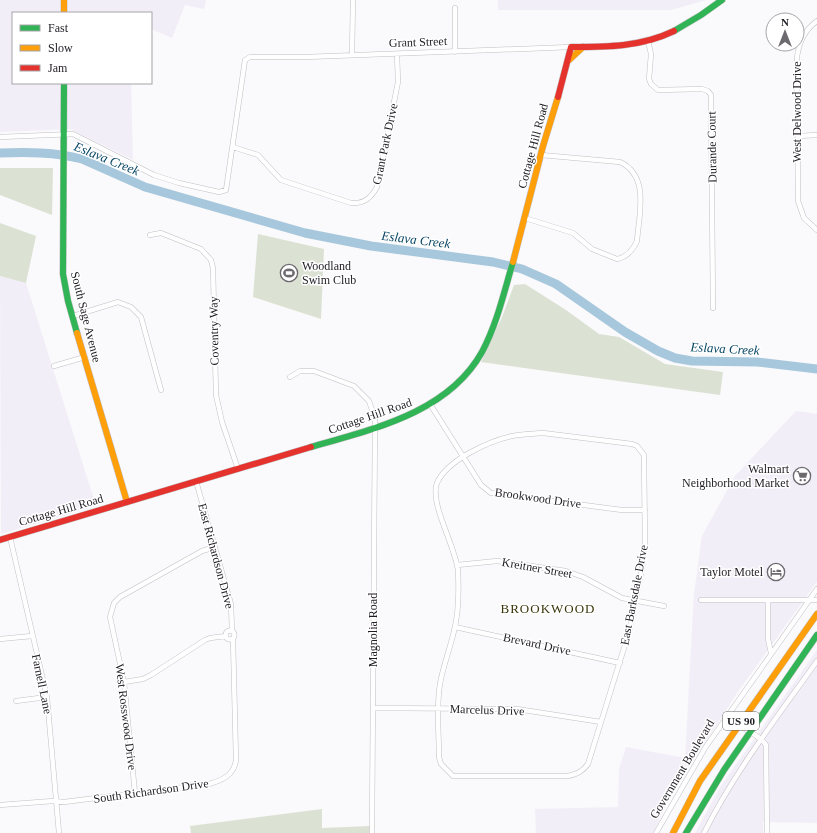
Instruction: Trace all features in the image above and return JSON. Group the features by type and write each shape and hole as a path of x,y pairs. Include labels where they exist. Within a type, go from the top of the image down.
{"street":[{"path":"64,0 64,12"},
{"path":"352,0 352,56"},
{"name":"Grant Street","path":"63,135 73,134 139,168 160,177 178,183 219,192 226,190 245,60 250,57 352,56 629,45 648,41 686,26 722,0"},
{"path":"455,8 455,52"},
{"name":"West Delwood Drive","path":"817,21 804,35 798,47 798,201 804,218 817,230"},
{"name":"Durande Court","path":"648,41 651,54 650,79 654,87 658,90 702,89 708,91 711,95 713,308"},
{"name":"Cottage Hill Road","path":"0,540 376,428 404,418 430,404 463,376 475,362 496,319 571,47"},
{"path":"568,61 584,47"},
{"name":"Grant Park Drive","path":"233,147 258,155 281,180 351,203 365,201 372,196 377,187 398,82 397,54"},
{"name":"South Sage Avenue","path":"64,84 63,274 73,316 127,502"},
{"path":"0,137 63,135"},
{"path":"798,136 817,135"},
{"path":"525,218 574,233 592,248 617,259 622,258 634,248 637,241 641,188 629,166 620,162 541,155"},
{"name":"Coventry Way","path":"150,235 161,233 192,245 201,249 211,260 213,268 216,395 222,422 238,469"},
{"path":"73,316 118,302 131,307 141,317 161,390"},
{"path":"54,366 85,357"},
{"name":"Magnolia Road","path":"290,377 300,371 314,371 354,386 369,401 376,428 372,833"},
{"name":"Brookwood Drive","path":"430,404 481,485 491,493 622,510 645,510"},
{"name":"East Barksdale Drive","path":"543,433 632,444 642,451 646,462 645,543 636,601 620,663 588,764 578,774 569,776 452,775 441,764 439,757 439,685 455,627 459,592 457,565 437,503 435,489 437,482 448,469 464,457 500,439 524,434 543,433"},
{"name":"East Richardson Drive","path":"196,481 231,604 232,631"},
{"name":"Farnell Lane","path":"10,537 47,697 60,833"},
{"name":"West Rosswood Drive","path":"135,793 124,682 110,617 114,603 120,596 196,554 215,547"},
{"name":"Kreitner Street","path":"457,565 497,561 566,571 583,577 614,595 664,606"},
{"name":"Government Boulevard","path":"656,833 705,748 771,652 817,589"},
{"path":"701,600 817,600"},
{"path":"768,600 768,639 771,652"},
{"name":"Government Boulevard","path":"674,833 700,781 817,614"},
{"name":"Brevard Drive","path":"455,627 620,663"},
{"path":"124,682 151,675 205,640 226,636 228,632 232,631 235,635 232,639 228,639 226,636"},
{"name":"US 90","path":"686,833 710,792 817,635"},
{"path":"0,639 32,636"},
{"name":"South Richardson Drive","path":"0,805 57,801 64,802 210,784 226,778 235,765 232,639"},
{"path":"704,833 722,800 761,739 817,660"},
{"path":"16,701 47,697"},
{"name":"Marcelus Drive","path":"373,708 517,709 601,722"},
{"path":"727,717 761,739 766,745 767,833"}],"shaded area":[{"path":"0,0 206,0 204,9 185,5 172,38 152,29 152,12 12,12 12,84 131,84 133,160 70,129 0,132"},
{"path":"498,0 706,0 671,10 498,10"},
{"path":"0,276 26,283 96,506 1,534"},
{"path":"796,411 817,414 817,582 739,690 670,797 653,833 536,833 535,809 618,807 619,769 626,747 685,758 694,594 702,536 735,476"},
{"path":"817,650 817,823 763,822 763,833 695,833 720,787"}],"green space":[{"path":"0,168 53,168 52,215 0,195"},
{"path":"0,223 36,236 26,283 0,276"},
{"name":"Woodland Swim Club","path":"258,234 324,249 321,319 253,297"},
{"path":"525,284 566,310 599,334 619,337 665,364 723,372 720,395 481,362 502,317 514,285"},
{"path":"322,809 322,828 371,826 370,833 191,833 190,826"}],"waterway":[{"name":"Eslava Creek","path":"0,153 41,153 82,159 145,187 305,233 371,246 493,262 522,269 556,284 625,332 658,351 675,358 692,361 757,362 817,369"}],"traffic: fast":[{"path":"674,31 701,15 722,0"},
{"path":"64,84 63,274 68,301 77,333"},
{"path":"311,447 359,433 407,416 450,390 467,373 482,352 496,319 513,262"},
{"path":"686,833 724,770 817,635"}],"traffic: slow":[{"path":"64,0 64,12"},
{"path":"569,60 583,47"},
{"path":"513,262 543,146 558,97"},
{"path":"77,333 127,502"},
{"path":"673,833 700,781 817,614"}],"traffic: jam":[{"path":"558,97 571,47 624,45 649,40 674,31"},
{"path":"0,540 311,447"}],"place":[{"name":"Woodland Swim Club","path":"289,273"},
{"name":"Walmart Neighborhood Market","path":"802,476"},
{"name":"Taylor Motel","path":"776,572"}],"district":[{"name":"BROOKWOOD","path":"548,608"}]}
